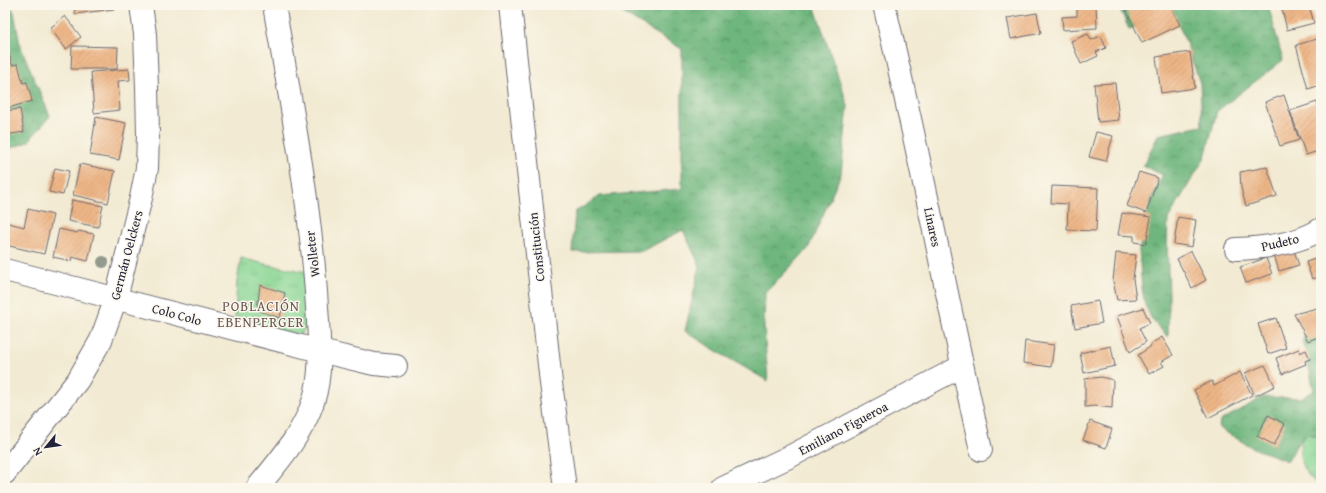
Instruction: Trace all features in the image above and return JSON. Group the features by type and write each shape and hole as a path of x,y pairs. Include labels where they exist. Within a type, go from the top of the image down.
{"street":[{"name":"Germán Oelckers","path":"5,473 78,380 101,340 116,298 147,168 147,88 145,34 141,5"},
{"name":"Wolleter","path":"258,488 295,440 305,422 314,402 320,351 315,267 298,149 274,5"},
{"name":"Constitución","path":"510,5 551,383 565,488"},
{"name":"Linares","path":"884,5 981,450"},
{"name":"Pudeto","path":"1236,249 1272,246 1295,240 1321,229"},
{"name":"Colo Colo","path":"5,270 320,351 374,364 396,366"},
{"name":"Emiliano Figueroa","path":"723,488 791,456 962,366"}],"green space":[{"path":"5,5 10,5 14,12 20,45 50,116 28,142 5,150"},
{"path":"626,5 814,5 848,106 841,174 808,249 765,293 764,327 768,381 685,331 700,266 683,230 642,251 572,252 575,212 600,196 682,189 682,49 624,14"},
{"path":"1118,5 1268,5 1283,60 1217,111 1205,157 1168,219 1168,337 1152,320 1145,305 1142,288 1139,250 1152,197 1163,175 1143,166 1158,135 1202,126 1200,83 1183,34 1172,14 1129,29"},
{"path":"241,258 307,272 308,311 306,326 301,334 291,336 235,317 237,282"},
{"path":"1321,311 1321,434 1303,438 1297,444 1288,461 1253,448 1219,428 1220,421 1263,397 1301,398 1314,391 1303,339 1310,324"},
{"path":"1308,434 1321,437 1321,487 1306,472 1301,461 1301,441"}],"building":[{"path":"74,5 113,5 114,9 75,14"},
{"path":"1077,5 1096,5 1097,28 1063,30 1062,17 1077,16"},
{"path":"1131,5 1170,5 1180,25 1142,43 1125,8"},
{"path":"1281,5 1309,5 1314,23 1287,30"},
{"path":"1037,13 1041,33 1011,39 1007,18"},
{"path":"65,16 81,37 66,49 50,28"},
{"path":"1088,34 1091,40 1101,36 1106,48 1096,52 1098,56 1081,64 1071,41"},
{"path":"1317,39 1321,56 1321,85 1308,89 1296,45"},
{"path":"72,46 118,47 117,69 71,69"},
{"path":"1190,52 1195,88 1161,93 1156,57"},
{"path":"9,53 12,65 18,64 23,83 27,82 32,101 5,109 5,54"},
{"path":"129,69 130,80 118,81 120,110 94,113 91,72"},
{"path":"1115,83 1119,120 1098,122 1094,84"},
{"path":"1284,95 1299,140 1280,146 1265,102"},
{"path":"1317,102 1321,114 1321,150 1306,155 1290,111"},
{"path":"20,109 24,132 5,135 5,111"},
{"path":"96,117 126,123 119,160 90,155"},
{"path":"1096,132 1113,136 1106,161 1089,157"},
{"path":"80,164 115,171 108,203 73,195"},
{"path":"1267,167 1277,196 1246,206 1241,188 1240,172"},
{"path":"55,168 69,171 63,195 49,192"},
{"path":"1139,172 1158,178 1146,213 1127,206"},
{"path":"1052,186 1098,188 1096,231 1067,230 1068,204 1051,203"},
{"path":"72,200 103,206 98,227 68,221"},
{"path":"28,209 53,215 44,254 5,245 5,222 24,227"},
{"path":"1122,213 1151,217 1146,244 1134,242 1134,236 1118,235"},
{"path":"1178,217 1196,220 1192,247 1174,244"},
{"path":"59,229 77,233 78,231 94,234 88,261 72,257 71,261 53,257"},
{"path":"1293,248 1299,265 1279,271 1274,255"},
{"path":"1191,251 1206,280 1192,288 1177,259"},
{"path":"1116,253 1136,255 1133,279 1136,299 1117,300 1113,281"},
{"path":"1321,257 1321,276 1312,279 1306,262"},
{"path":"1266,258 1272,274 1246,283 1240,267"},
{"path":"260,285 285,293 280,318 257,310"},
{"path":"1098,301 1102,323 1075,328 1071,306"},
{"path":"1321,307 1321,336 1308,341 1294,314"},
{"path":"1143,308 1150,323 1139,328 1146,342 1130,352 1117,316"},
{"path":"1276,318 1286,348 1268,354 1258,324"},
{"path":"1162,337 1173,355 1161,362 1164,366 1149,374 1138,355"},
{"path":"1025,341 1054,345 1051,367 1023,363"},
{"path":"1111,346 1115,366 1084,373 1080,353"},
{"path":"1299,349 1300,353 1306,350 1310,359 1305,361 1306,364 1282,374 1276,358"},
{"path":"1265,365 1275,386 1255,396 1245,373"},
{"path":"1240,372 1252,395 1208,418 1194,390 1212,381 1214,386"},
{"path":"1101,377 1113,380 1112,408 1095,406 1085,407 1085,379"},
{"path":"1268,415 1285,424 1274,445 1257,436"},
{"path":"1090,421 1112,429 1106,448 1083,440"}],"district":[{"name":"POBLACIÓN EBENPERGER","path":"261,314"}]}
